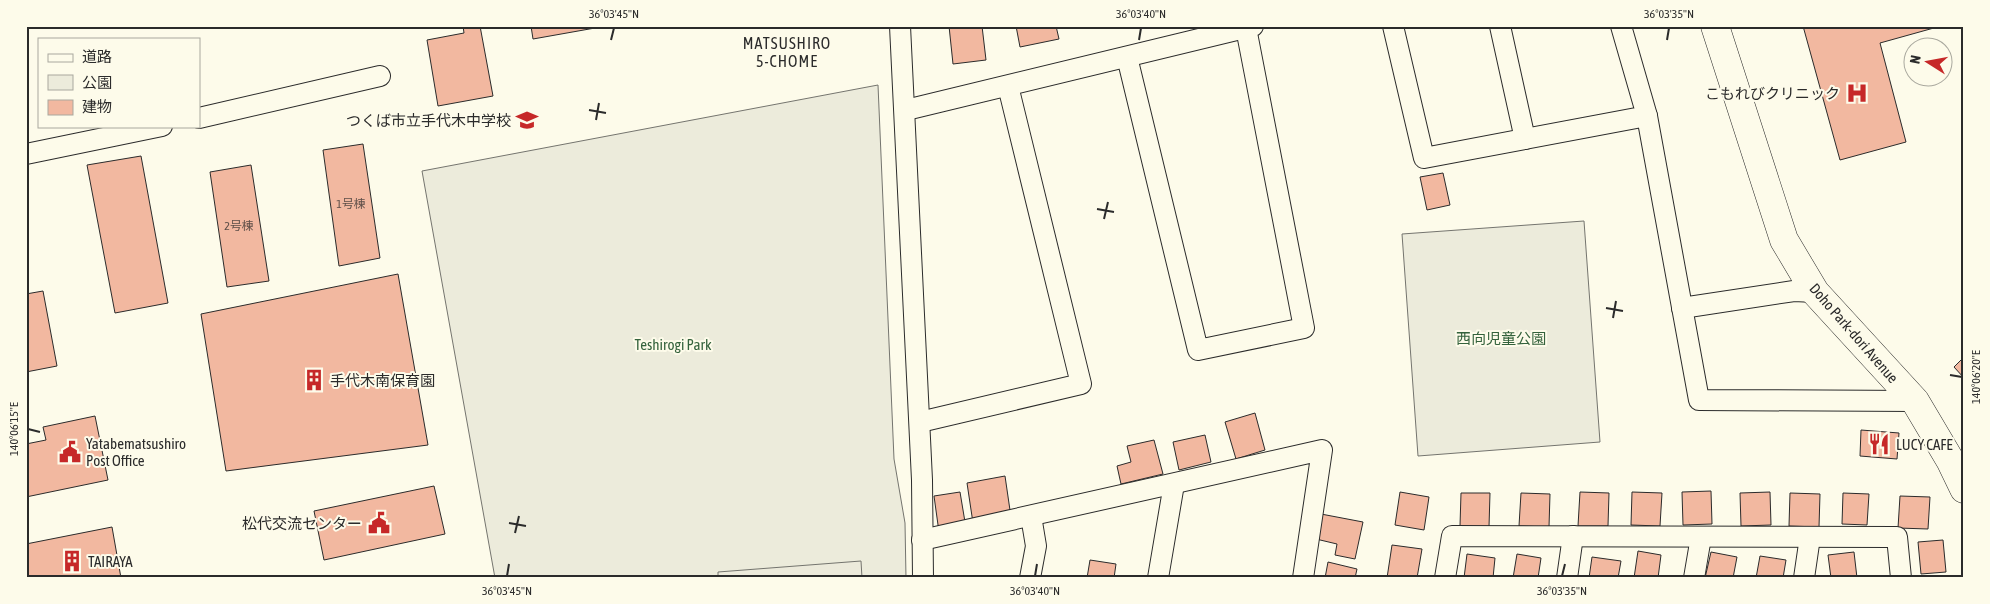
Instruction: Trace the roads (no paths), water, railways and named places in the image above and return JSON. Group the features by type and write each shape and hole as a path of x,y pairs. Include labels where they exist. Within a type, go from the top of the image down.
{"street":[{"path":"900,26 906,110 920,422 922,578"},
{"path":"1393,26 1424,158 1647,116"},
{"path":"1500,26 1525,139"},
{"path":"1621,26 1647,116 1699,400 1914,401"},
{"name":"Doho Park-dori Avenue","path":"1715,26 1784,240 1815,292 1914,401 1941,444 1964,489"},
{"path":"906,110 1250,27 1304,328 1198,350 1127,57"},
{"path":"200,118 380,76"},
{"path":"920,422 1081,384 1008,86"},
{"path":"26,154 152,128"},
{"path":"1682,308 1794,292 1815,292"},
{"path":"922,540 1322,450 1303,578"},
{"path":"1158,578 1174,484"},
{"path":"1030,578 1036,546 1031,516"},
{"path":"1445,578 1452,536 1897,537 1901,578"},
{"path":"1566,578 1573,536"},
{"path":"1694,578 1701,536"},
{"path":"1804,578 1810,537"}],"place":[{"name":"こもれびクリニック","path":"1857,93"},
{"name":"つくば市立手代木中学校","path":"527,120"},
{"name":"手代木南保育園","path":"314,380"},
{"name":"LUCY CAFE","path":"1879,444"},
{"name":"Yatabematsushiro Post Office","path":"70,452"},
{"name":"松代交流センター","path":"379,523"},
{"name":"TAIRAYA","path":"72,561"}],"district":[{"name":"MATSUSHIRO 5-CHOME","path":"787,52"}],"park label":[{"name":"西向児童公園","path":"1501,338"},
{"name":"Teshirogi Park","path":"673,344"}]}
